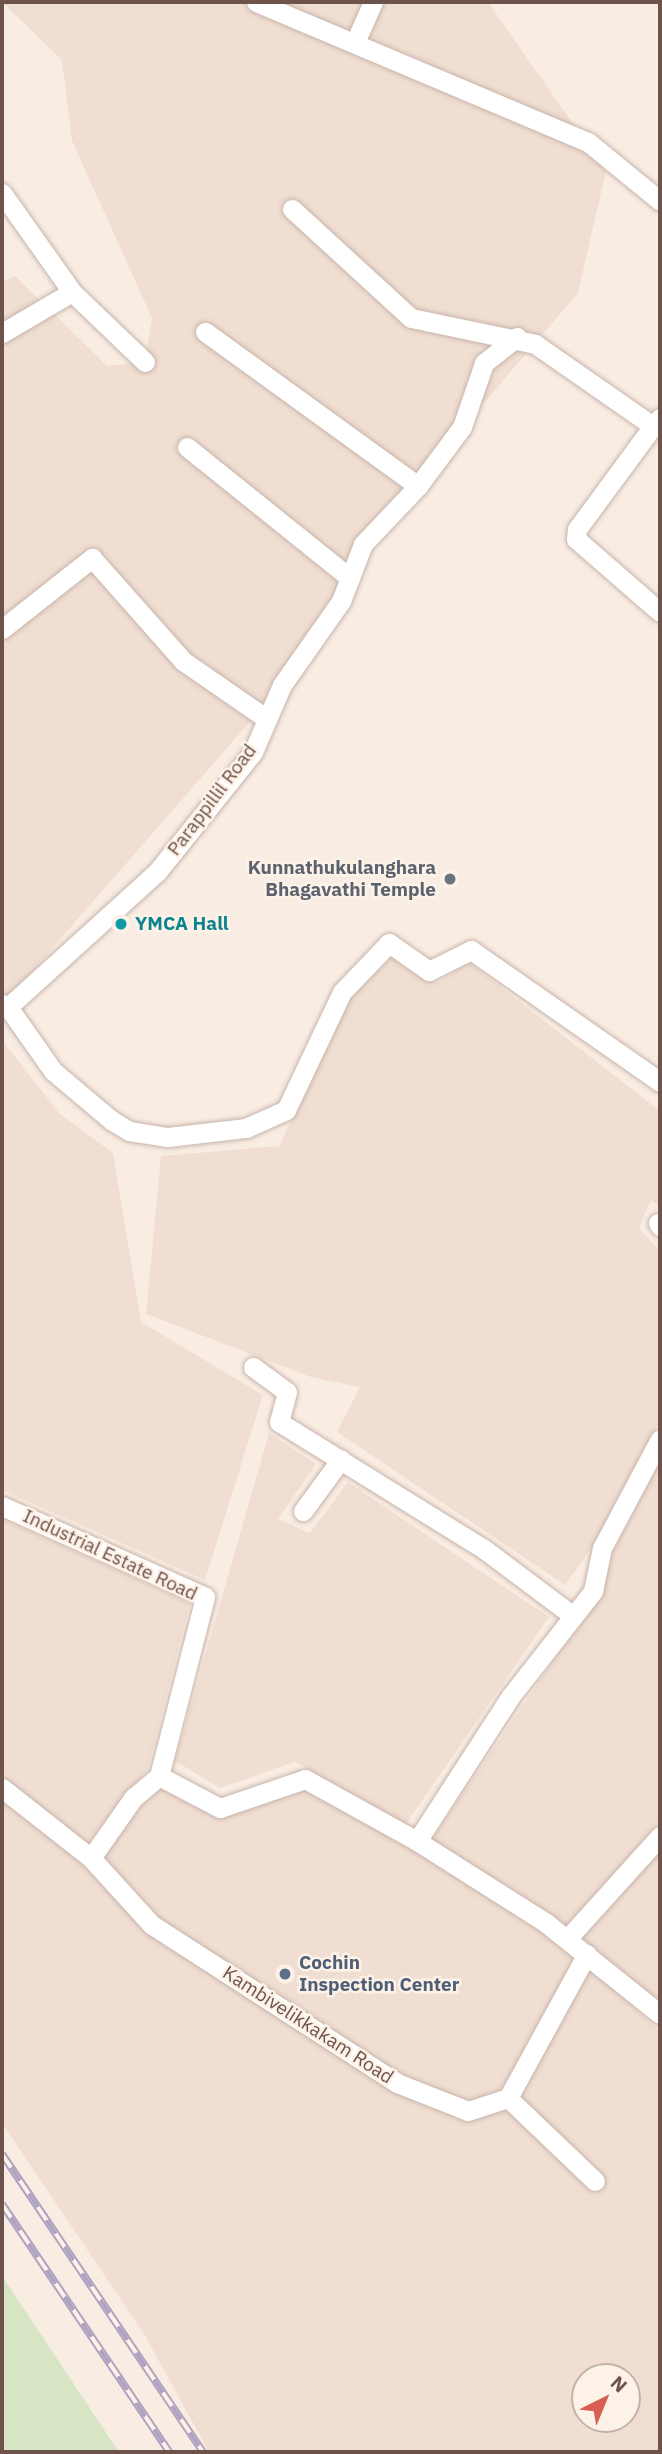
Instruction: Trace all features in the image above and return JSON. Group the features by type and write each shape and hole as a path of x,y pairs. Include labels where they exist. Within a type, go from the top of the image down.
{"street":[{"path":"256,2 356,40 588,142 660,201"},
{"path":"356,40 373,2"},
{"path":"2,193 72,292 145,362"},
{"path":"292,209 411,318 517,337 657,422 577,529 576,539 660,612"},
{"path":"2,333 72,292"},
{"path":"205,331 418,486 462,427 484,363 517,337"},
{"path":"187,447 350,578"},
{"name":"Parappillil Road","path":"5,1006 157,872 253,752 267,719 350,578 363,544 418,486"},
{"path":"2,629 92,558 183,661 267,719"},
{"path":"5,1006 53,1071 111,1120 129,1131 169,1137 233,1130 286,1110 342,992 389,943 429,971 471,950 660,1082"},
{"path":"253,1367 287,1392 279,1422 484,1549 572,1615"},
{"path":"417,1841 510,1697 593,1591 602,1548 660,1439"},
{"path":"303,1511 341,1459"},
{"name":"Industrial Estate Road","path":"3,1508 205,1597 159,1776"},
{"path":"91,1858 133,1798 159,1776 220,1808 305,1779 417,1841 546,1923 660,2014"},
{"name":"Kambivelikkakam Road","path":"2,1787 91,1858 152,1925 397,2082 468,2111 508,2098"},
{"path":"567,1939 660,1836"},
{"path":"587,1954 508,2098 595,2181"}],"shaded area":[{"path":"2,2 488,2 606,171 578,293 363,544 282,685 9,998 2,994 2,282 15,276 107,366 145,362 152,318 72,141 62,60"},
{"path":"394,956 436,983 470,963 660,1111 660,1207 651,1200 639,1228 660,1251 660,1421 596,1542 565,1585 337,1432 360,1387 311,1377 146,1314 161,1156 279,1146 350,998"},
{"path":"2,1040 59,1113 113,1153 141,1322 263,1395 205,1580 2,1490"},
{"path":"269,1433 316,1464 278,1519 310,1533 348,1482 549,1617 406,1824 295,1762 220,1788 175,1761"},
{"path":"660,1444 660,1821 567,1927 431,1840 599,1594 607,1550"},
{"path":"2,1519 190,1603 148,1768 88,1845 2,1780"},
{"path":"159,1782 220,1814 306,1787 416,1845 580,1955 506,2095 469,2105 398,2079 156,1922 96,1858 136,1802"},
{"path":"2,1797 89,1860 150,1929 470,2115 508,2098 589,1967 660,2031 660,2452 209,2452 144,2334 2,2123"},
{"path":"660,1844 660,2007 577,1939"}],"green space":[{"path":"2,2276 119,2452 2,2452"}],"railway":[{"path":"2,2154 203,2452"},
{"path":"2,2204 169,2452"}],"place":[{"name":"Kunnathukulanghara Bhagavathi Temple","path":"450,879"},
{"name":"YMCA Hall","path":"121,924"},
{"name":"Cochin Inspection Center","path":"285,1974"}]}
